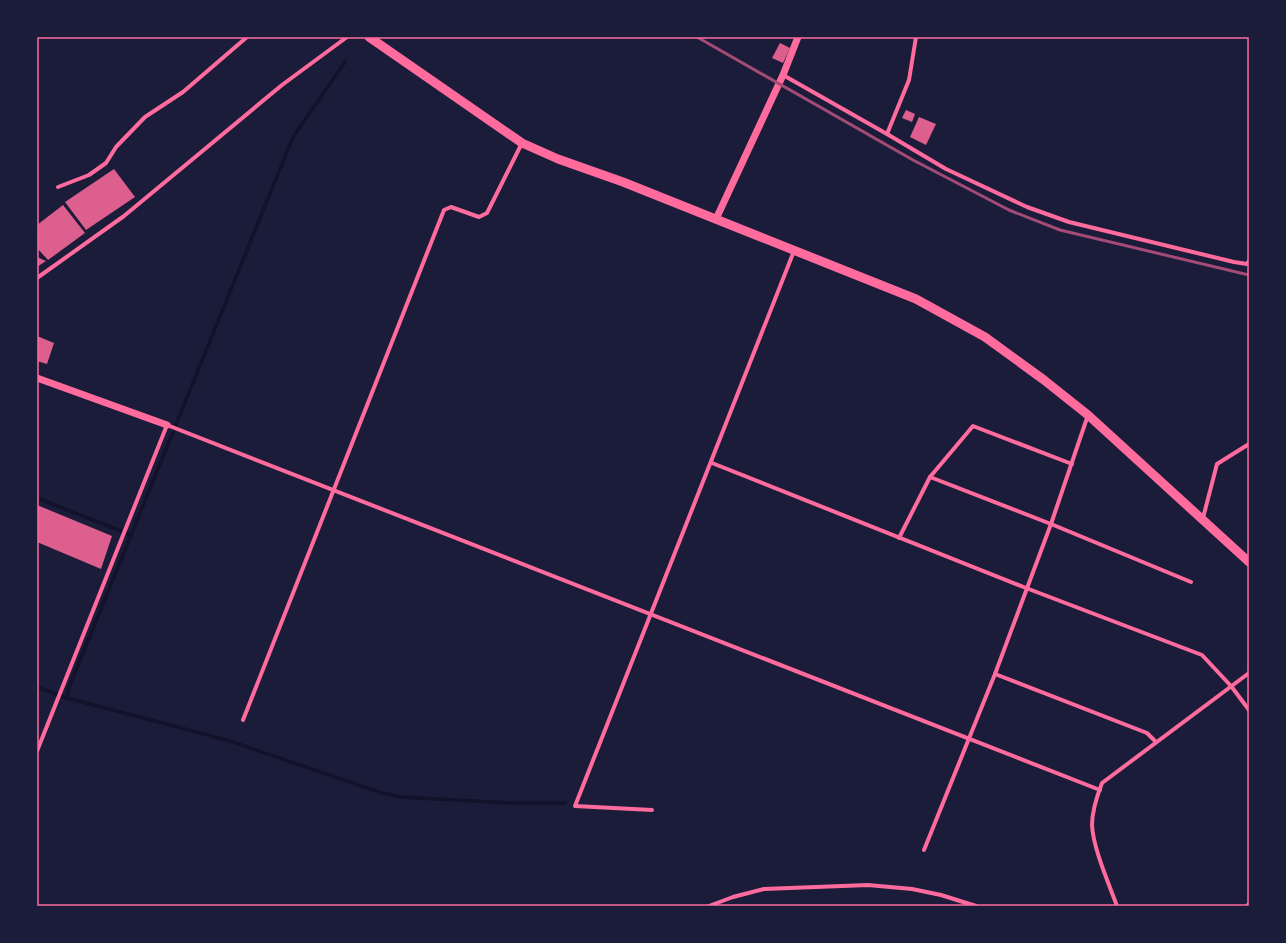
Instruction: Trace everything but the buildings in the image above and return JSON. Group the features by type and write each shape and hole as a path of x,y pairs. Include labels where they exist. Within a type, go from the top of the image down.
{"main road":[{"path":"370,37 522,143 558,159 623,182 916,299 985,338 1012,356 1088,415 1249,562"}],"street":[{"path":"58,187 89,175 106,163 116,147 145,117 183,92 247,37"},
{"path":"37,278 124,216 282,85 347,37"},
{"path":"716,220 783,75 798,37"},
{"path":"887,134 909,80 916,37"},
{"path":"783,75 946,169 1027,207 1069,222 1234,262 1247,264 1249,261"},
{"path":"243,720 444,210 452,207 479,218 487,213 522,143"},
{"path":"652,810 575,806 795,250"},
{"path":"37,378 167,425 334,489 1100,790"},
{"path":"924,850 995,674 1051,524 1088,415"},
{"path":"37,751 120,541 148,478 167,425"},
{"path":"899,538 930,477 973,426 1072,464"},
{"path":"1203,519 1217,464 1249,444"},
{"path":"712,463 1026,588 1202,655 1231,686 1249,710"},
{"path":"930,477 1051,524 1191,582"},
{"path":"1117,906 1095,840 1092,826 1093,812 1100,790 1106,779 1249,673"},
{"path":"995,674 1147,733 1156,742"},
{"path":"709,906 733,897 764,889 868,885 912,889 976,906"}],"waterway":[{"path":"67,698 68,690 293,137 345,62"},
{"path":"37,498 131,535"},
{"path":"37,687 67,698 227,740 379,792 401,797 510,803 565,803"}],"railway":[{"path":"697,37 913,160 1009,210 1060,230 1249,275"}]}
